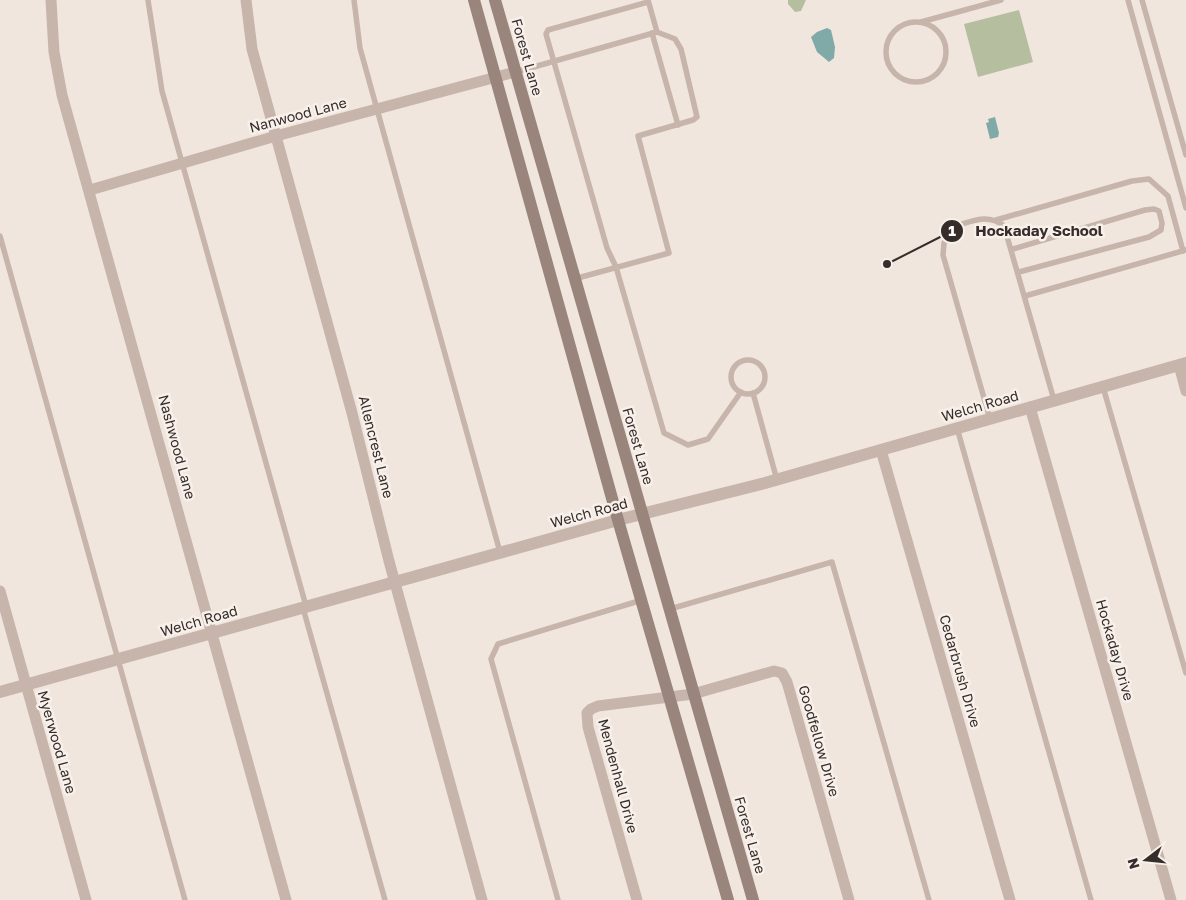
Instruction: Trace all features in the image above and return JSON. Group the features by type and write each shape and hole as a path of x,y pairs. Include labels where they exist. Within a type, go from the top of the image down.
{"main road":[{"path":"474,0 618,520 728,900"},
{"name":"Forest Lane","path":"495,0 668,610 753,900"},
{"path":"553,285 574,279"}],"street":[{"name":"Nashwood Lane","path":"51,0 56,72 286,900"},
{"name":"Allencrest Lane","path":"246,0 252,49 352,413 394,582 482,900"},
{"name":"Nanwood Lane","path":"90,190 276,136 515,72"},
{"name":"Welch Road","path":"0,692 500,552 777,480 1182,364"},
{"path":"1182,364 1186,391"},
{"name":"Hockaday Drive","path":"1030,407 1171,900"},
{"name":"Cedarbrush Drive","path":"881,450 1010,900"},
{"name":"Myerwood Lane","path":"0,591 86,900"},
{"name":"Goodfellow Drive","path":"669,696 693,694 774,672 782,673 787,682 849,900"},
{"name":"Mendenhall Drive","path":"637,900 588,727 587,713 598,706 669,696"}],"lane":[{"path":"148,0 162,91 385,900"},
{"path":"354,0 360,48 376,110 500,552"},
{"path":"919,22 928,25 941,36 946,52 944,61 935,75 916,82 902,79 892,70 886,50 890,37 895,30 902,25 1001,0"},
{"path":"1128,0 1186,208"},
{"path":"1142,0 1186,155"},
{"path":"678,125 648,1 548,30 546,34 553,62 607,248 616,267 664,433 688,445 708,439 741,392"},
{"path":"515,72 655,32 675,39 681,49 697,117 678,125 638,136 669,254 574,279"},
{"path":"996,220 1132,181 1148,179 1168,196 1184,250 1026,296"},
{"path":"1013,250 1145,210 1154,209 1159,211 1162,223 1161,230 1149,237 1019,272"},
{"path":"990,419 943,255 944,243 955,226 986,217 996,220 1004,226 1013,250 1054,400"},
{"path":"0,236 185,900"},
{"path":"747,360 758,362 765,371 762,387 753,393 741,392 733,384 732,373 737,364 747,360"},
{"path":"1103,386 1186,673"},
{"path":"753,393 777,480"},
{"path":"956,428 1091,900"},
{"path":"668,610 832,562 929,900"},
{"path":"558,900 491,659 498,644 642,600"}],"green space":[{"path":"788,0 806,0 801,11 795,12 788,4"},
{"path":"1019,10 1033,62 978,77 964,24"}],"water":[{"path":"827,28 831,30 835,47 834,58 829,62 817,52 811,37"},
{"path":"995,117 999,133 998,137 990,139 986,123 989,122 988,119"}],"place":[{"name":"Hockaday School","path":"887,264"}]}
